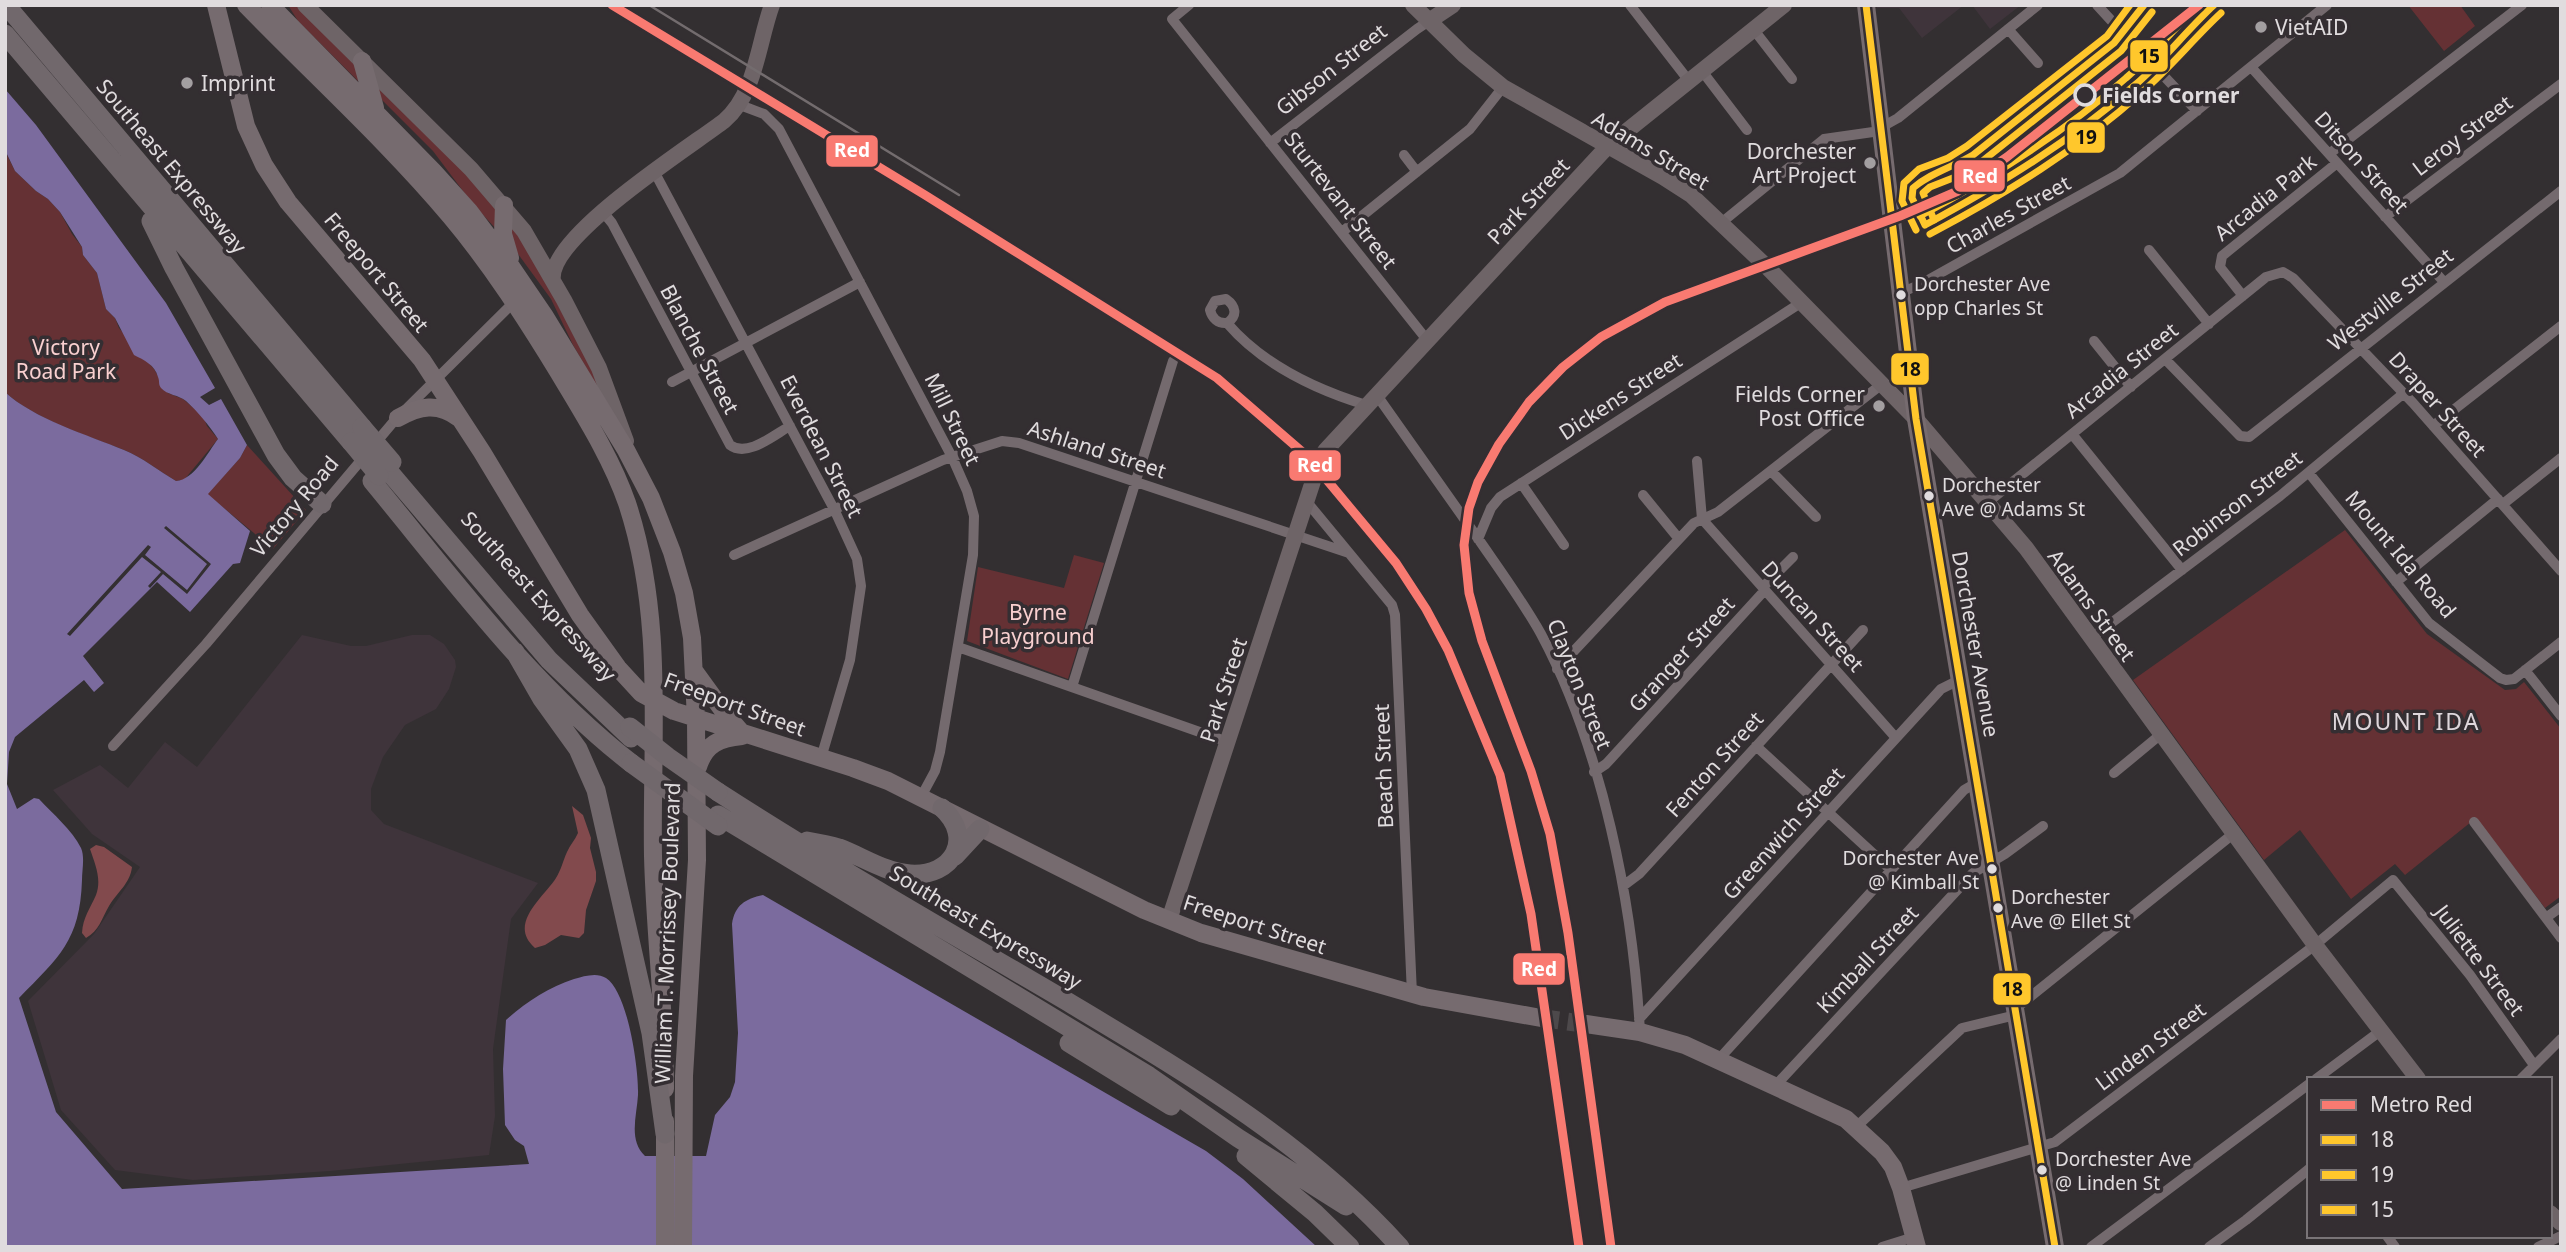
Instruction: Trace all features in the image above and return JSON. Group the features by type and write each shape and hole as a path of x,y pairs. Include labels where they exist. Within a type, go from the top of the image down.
{"highway":[{"name":"Southeast Expressway","path":"6,5 382,472 515,652 561,701 631,745 718,809 1207,1129 1264,1170 1350,1247"},
{"path":"5,16 354,438"},
{"path":"5,34 354,438"},
{"name":"Southeast Expressway","path":"5,47 151,221 354,438 382,472 592,691 631,745 668,757 718,809 788,836 1145,1048 1234,1104 1309,1161 1400,1247"},
{"path":"151,221 276,455 293,478 322,504"},
{"path":"382,472 536,662 590,717 631,745"},
{"path":"515,652 542,699 578,749 596,790 675,1134"},
{"path":"942,808 951,817 957,830 957,847 952,860"},
{"path":"718,809 1150,1076 1238,1138 1383,1229"},
{"path":"788,836 839,848 881,867 908,874 934,871 952,860 980,829"},
{"path":"1238,1138 1315,1213"}],"main road":[{"name":"William T. Morrissey Boulevard","path":"246,5 422,185 467,237 514,302 593,430 626,501 648,585 651,622 654,890 683,1247"},
{"path":"305,5 463,160 504,205 532,242 602,375 635,466"},
{"path":"553,281 553,268 562,252 603,212 654,171 720,125 740,105 772,5"},
{"name":"Adams Street","path":"1413,5 1473,63 1503,87 1678,186 1721,223 1802,302 1916,419 2026,548 2379,1032 2416,1077"},
{"name":"Gibson Street","path":"1429,22 1453,5"},
{"name":"Park Street","path":"1325,451 1608,146 1784,5"},
{"name":"Dorchester Avenue","path":"1866,5 1916,419 2055,1247"},
{"name":"Freeport Street","path":"219,6 246,125 272,178 288,202 399,330 459,418 594,636 641,693 653,701 696,719 867,773 1169,920 1234,944 1412,994 1541,1018"},
{"name":"William T. Morrissey Boulevard","path":"275,10 457,197 523,283 635,466 658,513 676,566 689,618 695,672 697,860 685,1041 665,1247"},
{"path":"362,61 371,98 383,120"},
{"path":"504,205 504,245 523,283"},
{"path":"532,242 548,252 562,252"},
{"path":"397,418 428,406 443,408 459,418"},
{"name":"Park Street","path":"1169,920 1316,472"},
{"path":"695,672 724,712 745,735"},
{"path":"696,774 701,757 708,747 721,739 745,735"},
{"path":"1586,1024 1640,1026 1834,1112 1856,1127 1893,1167 1915,1242"}],"street":[{"name":"Sturtevant Street","path":"1189,5 1172,19 1427,340"},
{"path":"1630,5 1746,130"},
{"path":"1721,223 1824,139 1870,133 1902,115 2038,5"},
{"path":"2096,5 2130,41"},
{"name":"Charles Street","path":"1900,293 2117,175 2327,5"},
{"path":"2329,154 2522,5"},
{"name":"Gibson Street","path":"1270,143 1429,22"},
{"path":"2008,29 2038,63"},
{"path":"1754,30 1792,79"},
{"name":"Ditson Street","path":"2251,67 2444,282"},
{"path":"2161,73 2197,111"},
{"name":"Leroy Street","path":"2385,217 2561,84"},
{"path":"1342,232 1470,129 1503,87"},
{"name":"Mill Street","path":"740,105 764,114 777,126 952,457 969,498 975,527 973,555 938,762 921,797"},
{"path":"1404,155 1417,172"},
{"name":"Arcadia Park","path":"2243,296 2220,267 2220,259 2337,163"},
{"name":"Everdean Street","path":"654,171 834,509 857,559 861,586 849,666 821,758"},
{"name":"Westville Street","path":"2165,359 2244,438 2249,437 2561,191"},
{"name":"Blanche Street","path":"603,212 612,223 729,443 735,449 746,449 790,426"},
{"path":"2149,250 2209,324"},
{"name":"Arcadia Street","path":"1988,502 2269,275 2280,272"},
{"name":"Draper Street","path":"2280,272 2293,278 2404,393 2561,571"},
{"path":"672,382 860,282"},
{"name":"Victory Road","path":"113,746 206,644 397,418 514,302"},
{"name":"Dickens Street","path":"1478,539 1495,502 1802,302"},
{"path":"1227,323 1245,342 1296,377 1332,394 1371,400"},
{"path":"2433,426 2561,326"},
{"path":"2094,341 2131,387"},
{"path":"1072,687 1173,361"},
{"path":"1557,668 1694,523 1718,512 1882,384"},
{"name":"Robinson Street","path":"2090,639 2309,473 2404,393"},
{"name":"Clayton Street","path":"1371,400 1478,539 1528,613 1557,668 1594,772 1623,886 1633,950 1640,1026"},
{"path":"2072,434 2182,570"},
{"name":"Ashland Street","path":"734,555 952,457 998,442 1011,441 1296,536"},
{"path":"2396,582 2561,458"},
{"path":"1697,461 1702,519"},
{"path":"1771,471 1816,517"},
{"name":"Mount Ida Road","path":"2309,473 2429,623 2500,678 2514,679 2525,670"},
{"path":"1521,483 1564,545"},
{"path":"1643,495 1679,539"},
{"name":"Beach Street","path":"1307,502 1392,606 1395,615 1412,994"},
{"name":"Duncan Street","path":"1702,519 1896,738"},
{"path":"1296,536 1349,553"},
{"name":"Granger Street","path":"1594,772 1606,764 1793,557"},
{"name":"Fenton Street","path":"1623,886 1639,874 1863,630"},
{"path":"2561,642 2525,670 2561,716"},
{"path":"958,648 1228,742"},
{"name":"Greenwich Street","path":"1640,1026 1828,812 1941,689 1959,680"},
{"path":"2114,772 2161,735"},
{"path":"1756,746 1891,870"},
{"path":"1719,1059 1964,790 1976,783"},
{"path":"2474,822 2561,938"},
{"name":"Kimball Street","path":"1776,1086 1973,873 2043,826"},
{"path":"1856,1127 1962,1028 2015,1012 2233,834"},
{"name":"Linden Street","path":"1901,1188 2055,1142 2315,945 2393,880"},
{"name":"Juliette Street","path":"2393,880 2470,975 2534,1065"},
{"path":"2547,917 2561,907"},
{"path":"2319,1077 2379,1032"},
{"path":"2523,1077 2561,1039"},
{"path":"2091,1247 2307,1085"},
{"path":"2209,1247 2307,1171"},
{"path":"2538,1247 2561,1236"},
{"path":"1882,1247 1915,1242"}],"shaded area":[{"path":"1876,5 1964,5 1922,38 1899,8 1877,8"},
{"path":"1972,5 2021,5 1990,29"},
{"path":"5,89 36,125 166,303 215,388 200,397 209,405 221,399 247,445 240,458 208,494 250,531 240,563 233,564 190,612 157,582 83,656 104,683 94,692 84,680 15,737 9,752 7,784 17,809 34,798 39,799 73,835 81,848 83,859 80,901 72,933 56,959 19,998 56,1112 122,1189 529,1164 524,1146 515,1140 505,1125 503,1069 506,1020 547,991 574,979 595,975 606,978 614,986 631,1032 637,1068 635,1135 640,1150 645,1156 706,1156 715,1115 730,1097 735,1082 738,1033 732,924 742,904 763,895 1206,1151 1243,1179 1317,1247 5,1247 5,392 46,418 131,453 176,481 195,471 218,439 186,401 161,388 152,366 134,355 115,318 106,309 97,273 83,255 82,247 60,212 15,171 5,150"},
{"path":"302,635 351,646 366,646 412,635 430,635 444,644 455,660 456,667 449,689 436,709 405,725 383,757 371,789 371,810 384,824 538,883 511,919 493,1049 495,1116 489,1155 330,1171 193,1180 115,1170 61,1110 28,1001 94,934 140,867 92,834 53,790 100,765 128,788 165,742 197,767"},
{"path":"572,806 583,815 591,838 590,848 596,872 596,881 586,910 584,933 579,938 561,935 535,948 527,939 526,920 556,878 578,833"},
{"path":"96,845 104,847 132,867 126,883 97,928 86,938 82,933 84,922 98,889 97,872 90,849"}],"green space":[{"path":"288,5 296,5 362,71 361,80 358,81 298,21"},
{"path":"2408,5 2460,5 2475,26 2444,51"},
{"path":"377,87 474,182 498,210 498,231 472,203 433,151 378,96"},
{"name":"Victory Road Park","path":"5,151 15,171 60,212 82,247 83,255 97,273 106,309 115,318 119,328 154,369 168,393 183,399 203,416 207,426 218,439 184,480 176,481 131,453 46,419 5,392"},
{"path":"508,222 526,244 597,379 604,398 573,345 551,299 510,243"},
{"path":"247,445 306,510 273,549 207,494 240,458"},
{"path":"2345,530 2427,634 2505,690 2516,689 2524,682 2561,729 2561,896 2545,908 2476,818 2405,875 2395,864 2351,899 2300,830 2264,860 2133,680"},
{"name":"Byrne Playground","path":"1074,555 1104,563 1068,679 967,641 978,567 1064,588"}],"pier":[{"path":"166,526 211,564 187,594 163,574 150,588 148,586 161,572 142,557 70,636 67,634 148,545 151,547 145,555 187,590 207,564 164,528"}],"tunnel":[{"path":"2130,41 2161,73"},
{"path":"1541,1018 1586,1024"}],"railway":[{"path":"649,5 959,195"}],"metro line":[{"name":"Red","path":"612,5 925,195 1217,378 1307,456 1396,563 1426,609 1448,650 1500,775 1531,914 1579,1247"},
{"name":"Red","path":"1611,1247 1568,933 1550,834 1531,771 1482,641 1469,593 1464,545 1469,508 1478,482 1499,444 1529,402 1563,367 1601,337 1665,302 1900,216 1958,191 2007,157 2199,5"}],"transit line":[{"name":"18","path":"1866,5 1916,419 2055,1247"},
{"name":"15","path":"1916,230 1902,201 1904,183 1919,169 1948,158 1967,146 2107,36 2130,5"},
{"name":"18","path":"1925,225 1912,198 1913,188 1973,155 2114,43 2144,5"},
{"name":"15","path":"1920,216 2001,170 2053,136 2136,70 2198,5"},
{"name":"18","path":"1925,225 2007,178 2086,125 2145,76 2214,5"},
{"name":"19","path":"1934,220 1923,193 1980,163 2121,51 2152,12"},
{"name":"19","path":"1930,234 2013,187 2093,133 2152,83 2221,13"}],"place":[{"name":"VietAID","path":"2261,27"},
{"name":"Imprint","path":"187,83"},
{"name":"Fields Corner","path":"2085,95"},
{"name":"Dorchester Art Project","path":"1870,163"},
{"name":"Dorchester Ave opp Charles St","path":"1901,295"},
{"name":"Fields Corner Post Office","path":"1879,406"},
{"name":"Dorchester Ave @ Adams St","path":"1929,496"},
{"name":"Dorchester Ave @ Kimball St","path":"1992,869"},
{"name":"Dorchester Ave @ Ellet St","path":"1998,908"},
{"name":"Dorchester Ave @ Linden St","path":"2042,1170"}],"district":[{"name":"MOUNT IDA","path":"2406,721"}]}
